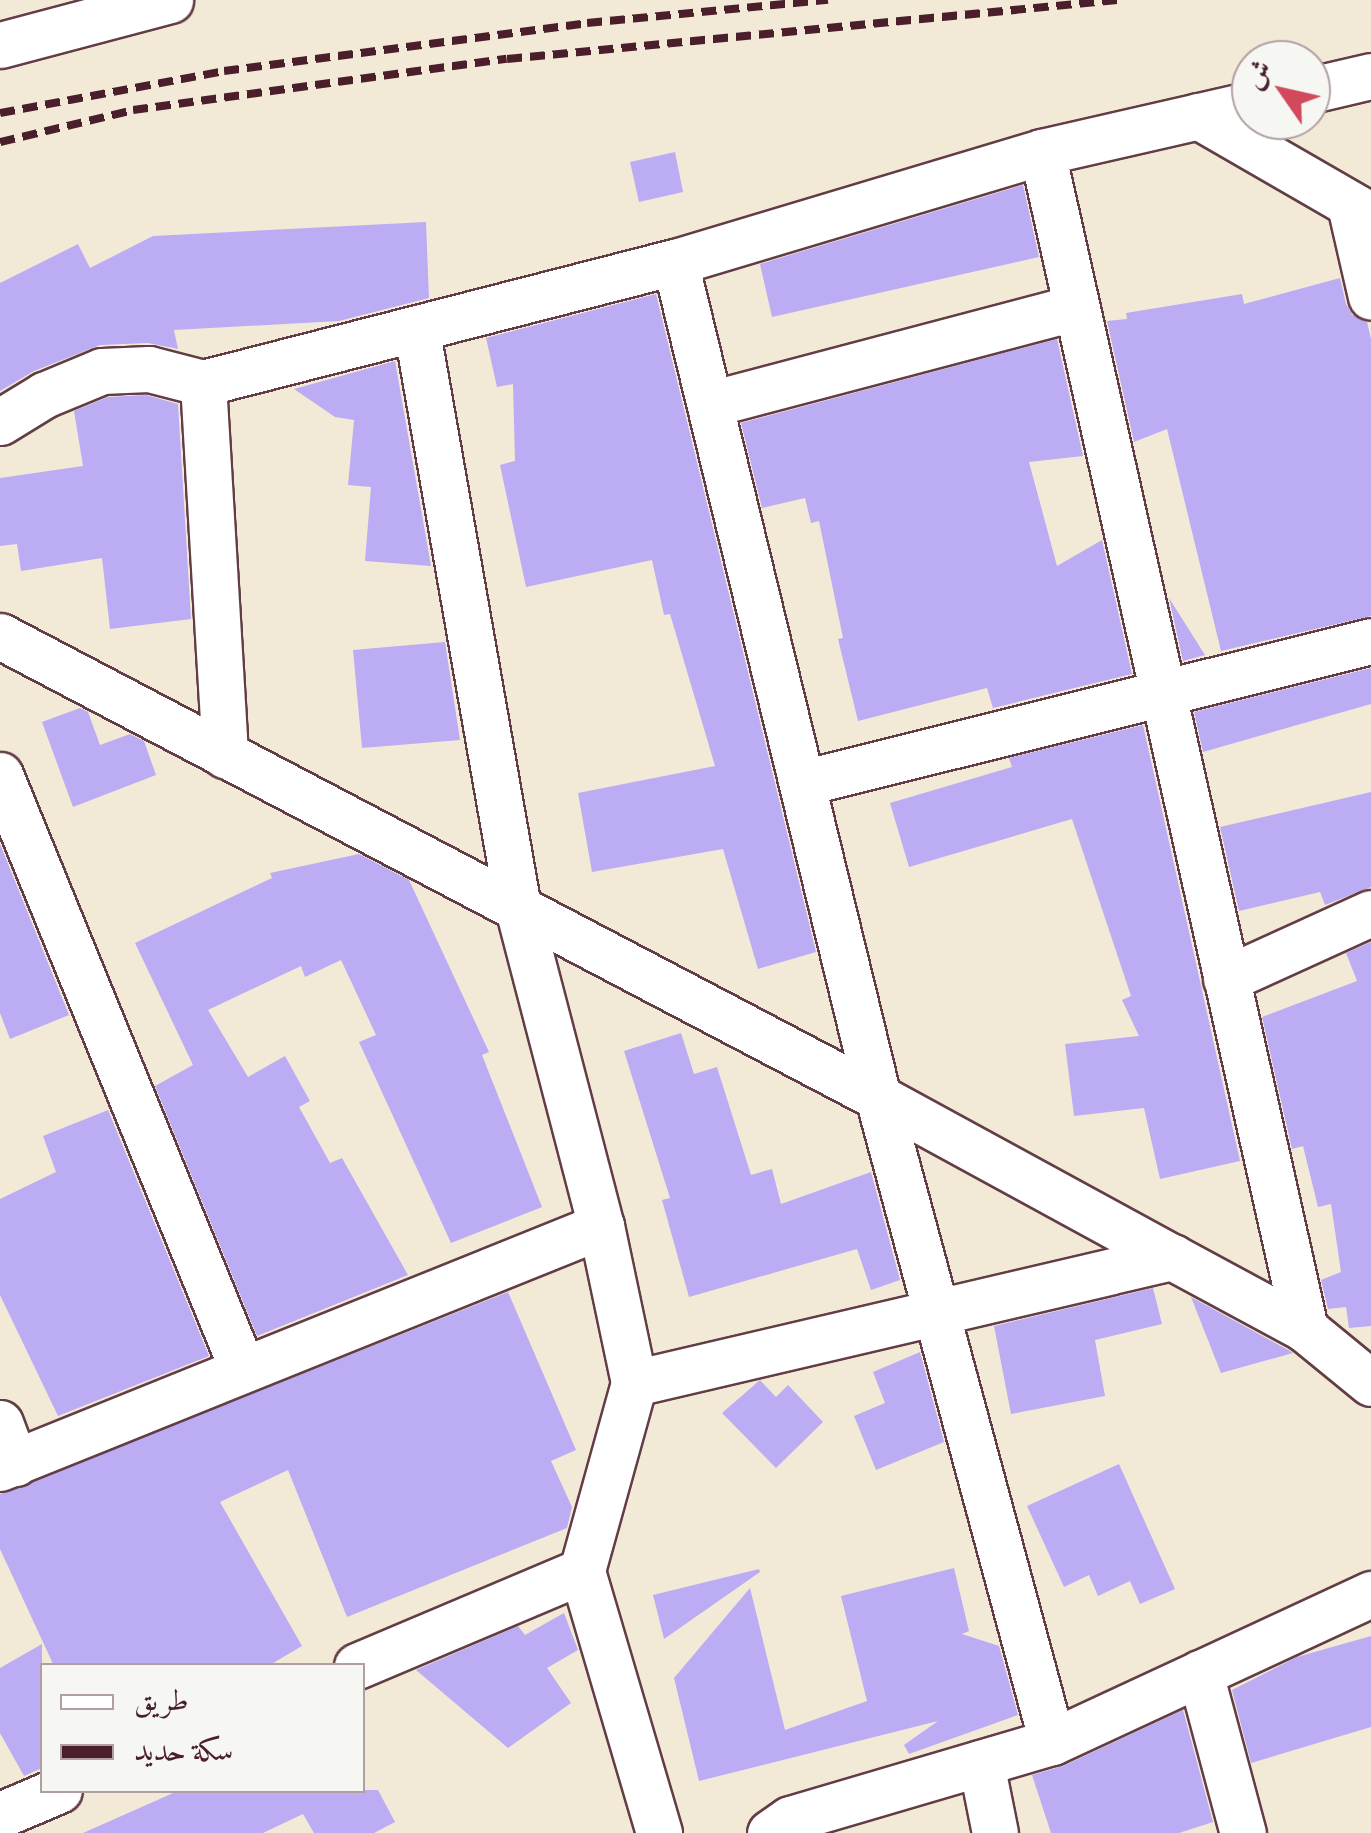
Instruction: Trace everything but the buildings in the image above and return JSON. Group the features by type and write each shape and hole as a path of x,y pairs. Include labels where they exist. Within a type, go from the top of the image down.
{"street":[{"path":"0,45 170,0"},
{"path":"1331,85 1371,76"},
{"path":"0,422 44,395 102,371 149,369 203,383 417,332 675,262 1042,152 1231,109"},
{"path":"1198,116 1360,211 1371,297"},
{"path":"1042,152 1305,1329"},
{"path":"675,262 878,1097 1052,1742"},
{"path":"710,404 1076,307"},
{"path":"417,332 518,908 601,1226 634,1384 582,1571 659,1833"},
{"path":"203,383 225,754"},
{"path":"0,636 878,1097 1305,1329 1371,1383"},
{"path":"802,783 1371,641"},
{"path":"0,775 242,1368"},
{"path":"1226,979 1371,913"},
{"path":"5,1451 242,1368 601,1226"},
{"path":"634,1384 1172,1257"},
{"path":"364,1663 582,1571"},
{"path":"770,1833 790,1819 1052,1742 1371,1594"},
{"path":"1200,1673 1243,1833"},
{"path":"981,1763 995,1833"},
{"path":"0,1815 51,1793"}],"railway":[{"path":"0,113 224,71 587,23 828,0"},
{"path":"0,142 133,110 507,59 1117,0"}]}
